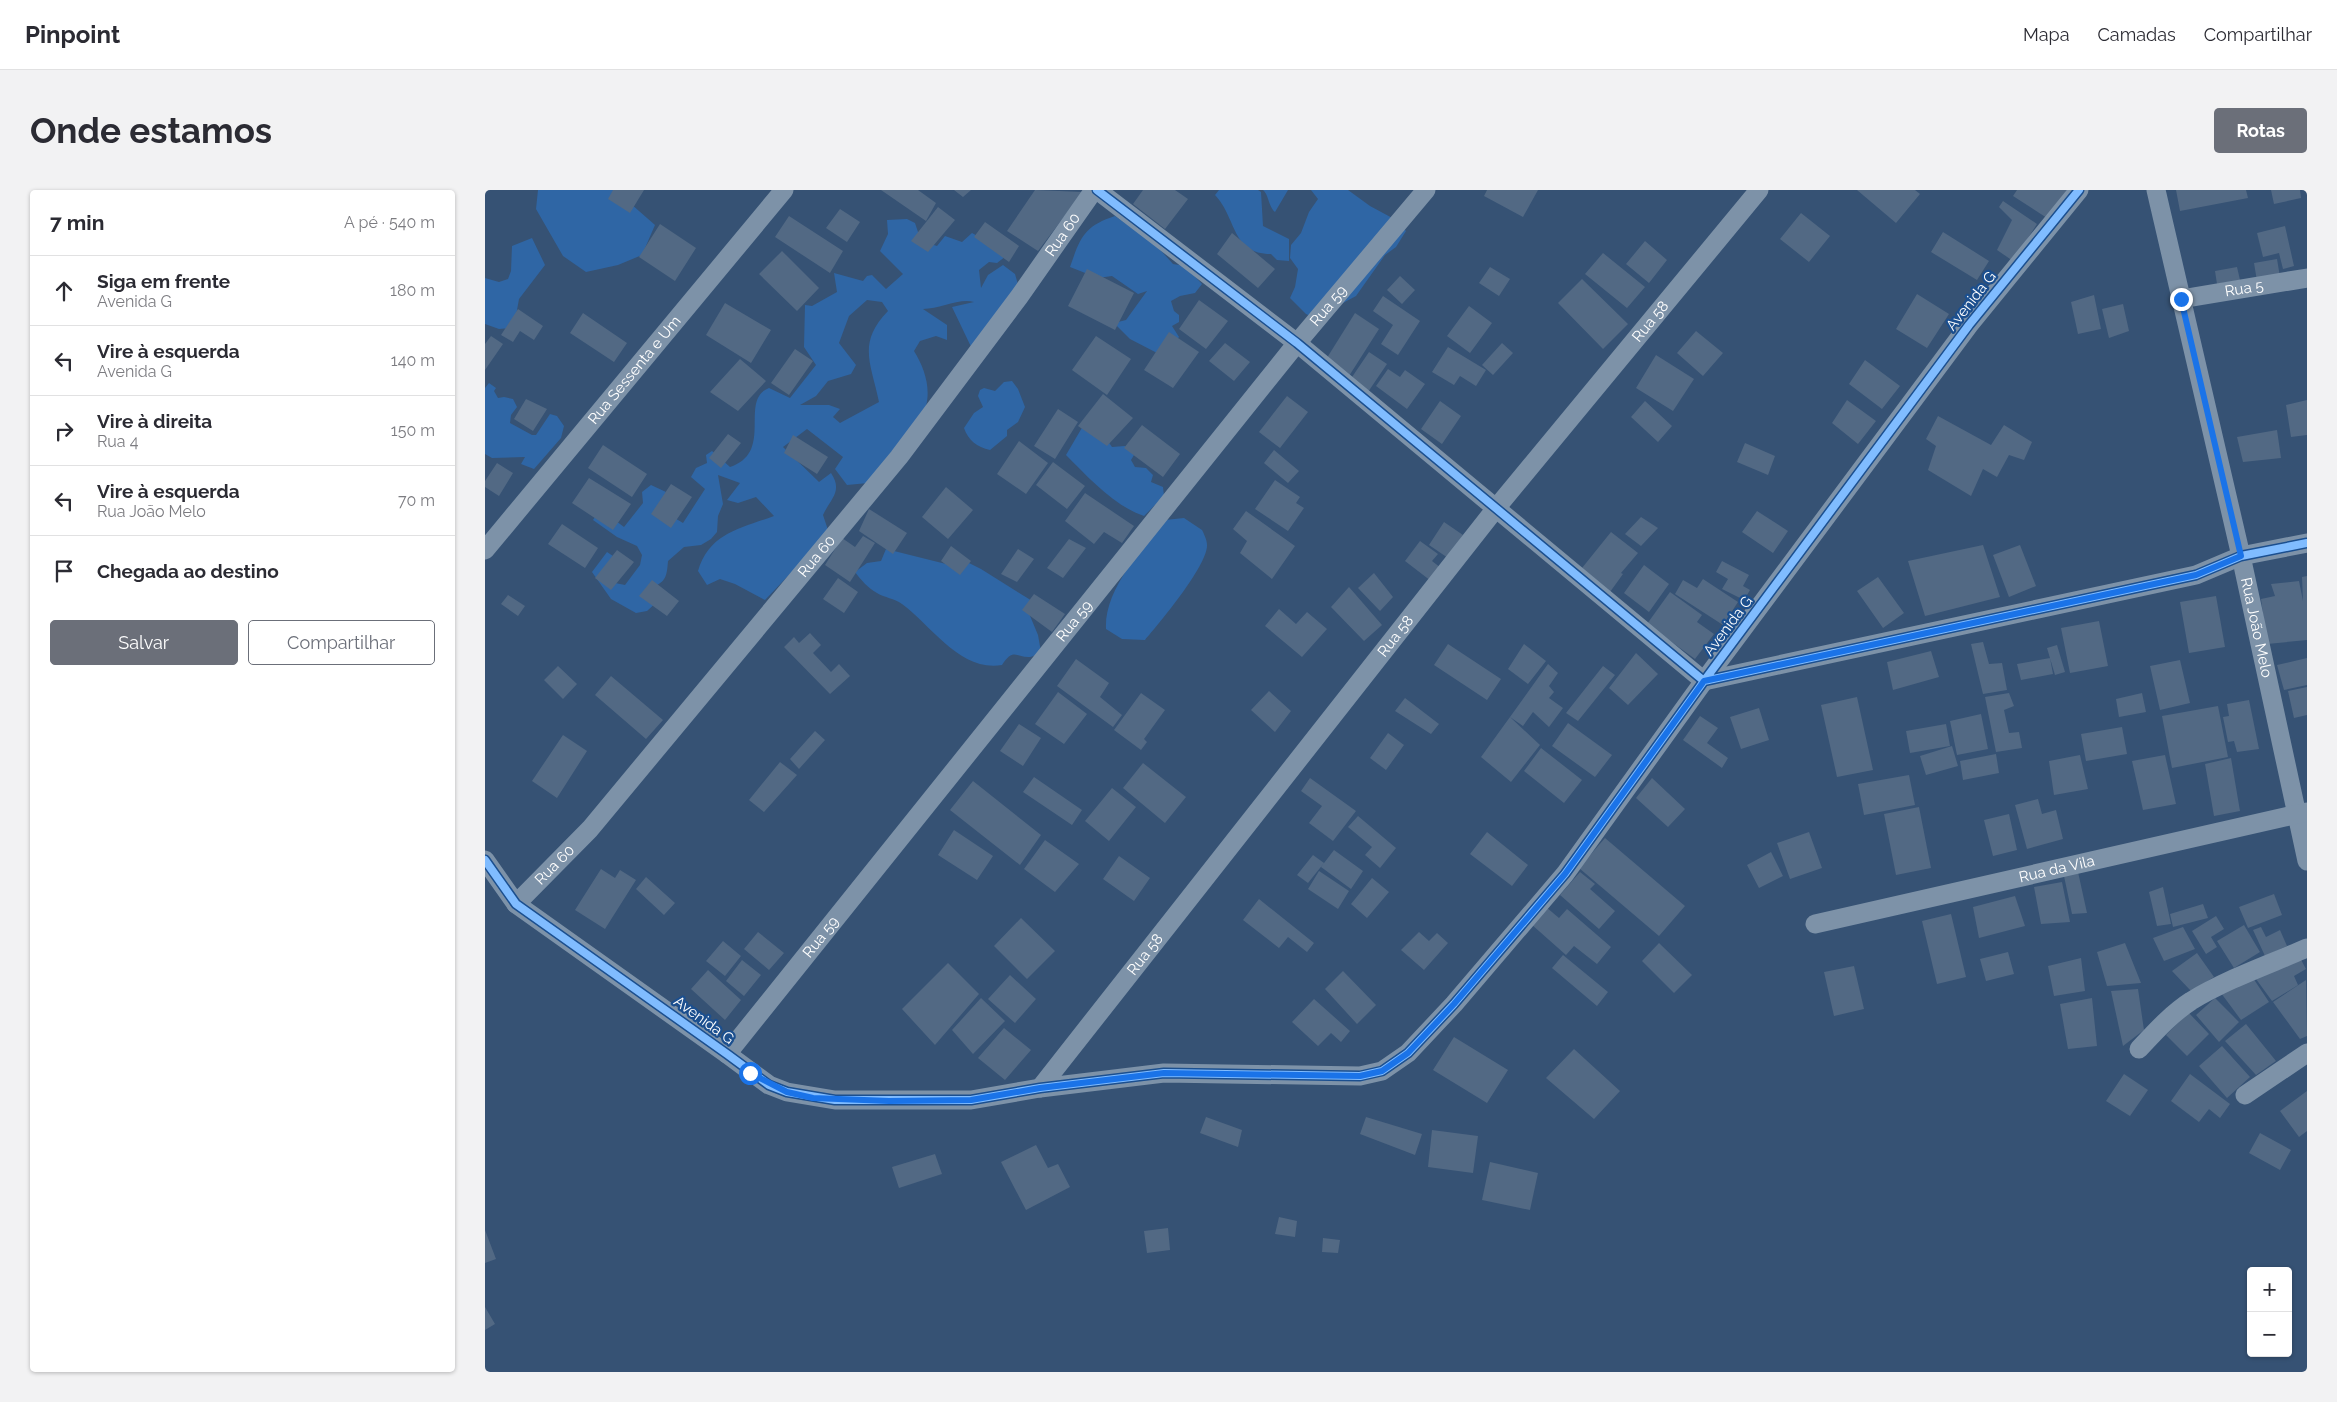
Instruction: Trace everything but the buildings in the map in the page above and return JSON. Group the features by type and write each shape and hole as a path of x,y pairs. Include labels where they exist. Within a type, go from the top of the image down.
{"street":[{"name":"Rua Sessenta e Um","path":"485,550 784,190"},
{"path":"1096,190 1297,344 1497,507 1704,681 2196,575 2241,556 2307,542"},
{"name":"Rua 60","path":"516,904 590,829 899,457 1019,297 1096,190"},
{"name":"Rua 59","path":"727,1054 1297,344 1426,190"},
{"name":"Rua 58","path":"1040,1088 1497,507 1759,190"},
{"name":"Avenida G","path":"485,860 516,904 769,1085 787,1092 828,1100 971,1100 1040,1088 1164,1073 1360,1076 1382,1071 1408,1053 1454,1004 1565,874 1704,681 1969,325 2079,190"},
{"name":"Rua João Melo","path":"2156,190 2302,813 2307,861"},
{"name":"Rua 5","path":"2181,299 2307,278"},
{"name":"Rua da Vila","path":"1815,924 2302,813"},
{"path":"2139,1049 2166,1021 2189,1002 2217,986 2307,948"},
{"path":"2245,1095 2307,1053"}],"shaded area":[{"path":"538,190 615,190 655,225 642,255 618,265 586,272 563,256 536,209"},
{"path":"1219,190 1258,190 1261,192 1263,226 1289,239 1289,261 1277,260 1271,254 1248,248 1236,233 1222,204 1215,195"},
{"path":"1263,190 1288,190 1275,212 1271,207"},
{"path":"1311,190 1348,190 1370,206 1396,220 1406,231 1396,247 1385,255 1356,296 1315,318 1306,314 1290,298 1295,287 1298,269 1290,258 1291,245 1301,233 1309,212 1318,199"},
{"path":"1115,216 1155,244 1173,264 1185,266 1202,284 1195,293 1180,296 1171,301 1174,311 1179,315 1179,322 1172,326 1179,337 1169,350 1159,354 1130,339 1114,323 1126,320 1147,291 1138,294 1112,276 1098,278 1070,267 1080,241 1085,234 1096,224"},
{"path":"907,219 915,223 921,241 937,246 945,236 962,242 972,233 1006,256 997,263 989,262 979,270 981,288 988,275 1003,265 1015,274 1019,288 975,355 952,307 974,302 962,301 923,309 947,325 947,340 936,336 920,341 914,351 926,377 928,392 926,406 909,432 868,483 847,485 835,469 843,457 807,429 783,447 819,482 831,473 836,490 823,515 829,533 765,600 735,584 720,579 707,585 698,571 703,558 718,540 738,529 774,516 756,497 738,503 727,500 740,483 718,475 723,504 718,516 717,532 711,539 701,545 684,547 668,561 667,573 664,579 655,586 660,599 647,611 636,613 611,599 592,572 607,552 616,558 615,583 625,585 640,565 642,555 637,546 617,537 593,520 600,509 624,527 643,503 642,492 651,485 666,492 658,508 683,523 705,489 691,477 696,468 707,463 706,455 712,451 730,467 743,460 751,450 754,439 756,403 760,394 769,388 790,398 816,365 804,347 805,305 812,306 837,292 834,273 863,281 867,276 872,275 886,289 903,274 880,251 888,234 887,220","holes":["867,300 882,302 888,311 878,322 869,344 870,365 879,402 840,423 833,417 840,409 829,405 800,405 816,396 828,381 851,374 856,365 839,343 849,316"]},
{"path":"532,238 545,265 519,299 515,321 511,328 499,329 485,324 485,278 499,282 508,279 511,271 512,246"},
{"path":"1012,381 1018,389 1025,407 1018,422 1007,430 1007,436 990,450 981,447 971,439 964,428 974,413 983,407 978,396 980,390 984,388 995,391 1004,382"},
{"path":"489,383 496,388 494,391 498,398 513,399 517,407 511,415 510,423 532,435 536,435 550,414 557,416 564,426 561,438 534,469 521,464 525,457 492,458 485,454 485,388"},
{"path":"1083,426 1107,440 1112,447 1125,446 1134,455 1131,460 1135,467 1146,468 1153,475 1151,482 1163,487 1164,496 1144,516 1112,498 1066,455"},
{"path":"1184,518 1202,530 1206,539 1205,554 1200,566 1182,594 1145,640 1122,639 1106,629 1107,614 1118,585 1136,557 1165,520"},
{"path":"886,549 950,565 965,561 1037,604 1028,611 1038,635 1041,652 1030,657 1009,656 1002,665 987,665 973,662 960,655 902,604 874,591 855,572 867,563 881,561"}],"cycle path":[{"path":"1097,190 1297,343 1704,681 2196,575 2241,556 2307,543"},
{"path":"485,860 516,904 769,1085 787,1092 835,1100 971,1100 1040,1088 1164,1073 1360,1076 1382,1071 1408,1053 1454,1004 1565,874 1704,681 1969,325 2079,190"}],"route":[{"path":"750,1073 769,1085 787,1092 813,1098 889,1101 971,1100 1040,1088 1164,1073 1360,1076 1382,1071 1408,1053 1454,1004 1565,874 1704,681 2196,575 2241,556 2181,299"}]}
